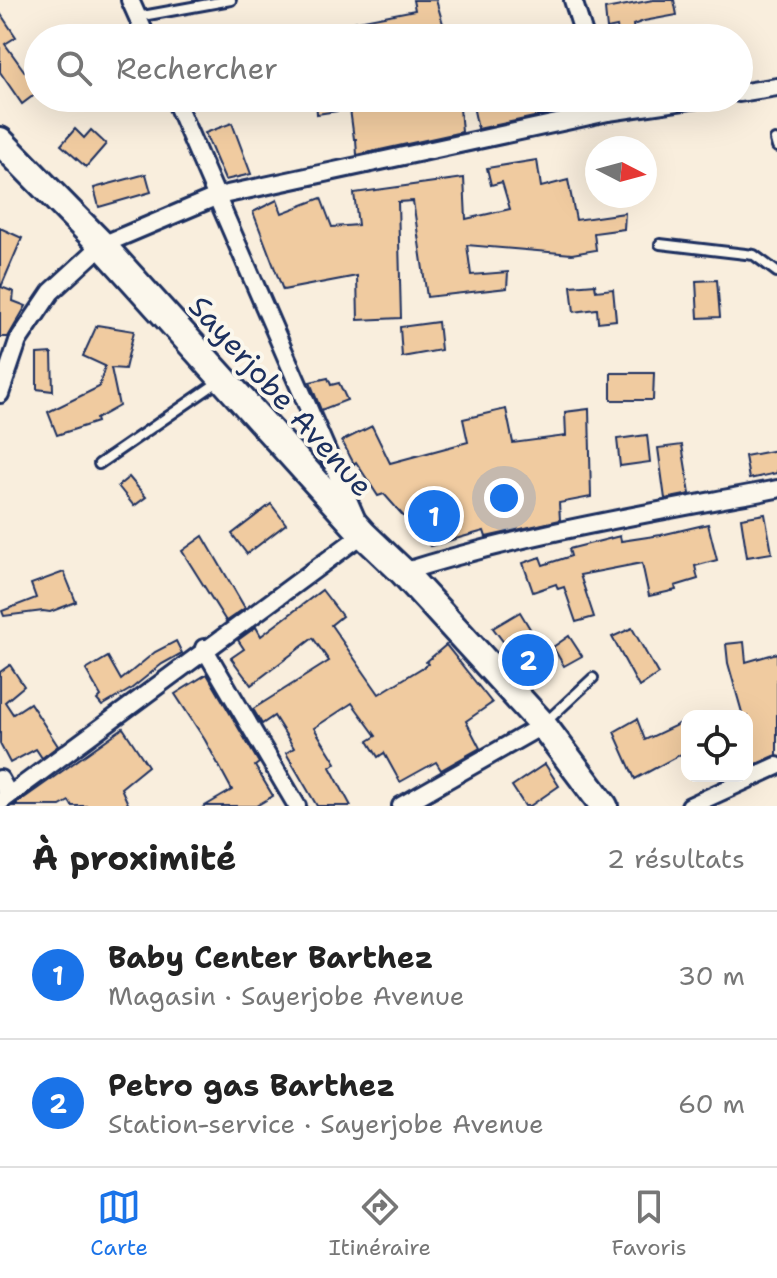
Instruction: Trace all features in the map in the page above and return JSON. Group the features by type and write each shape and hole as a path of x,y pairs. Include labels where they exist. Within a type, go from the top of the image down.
{"main road":[{"name":"Sayerjobe Avenue","path":"0,141 102,245 363,534 403,572 543,725 604,806"}],"street":[{"path":"130,0 140,24"},
{"path":"573,0 581,24"},
{"path":"753,91 777,87"},
{"path":"0,779 5,798 204,648 363,534 180,112"},
{"path":"0,394 18,341 51,292 102,245 218,196 576,112"},
{"path":"403,572 462,553 558,531 777,489"},
{"path":"204,648 297,806"},
{"path":"401,806 543,725"},
{"path":"690,806 777,766"}],"lane":[{"path":"137,17 231,0"},
{"path":"660,244 754,255 777,272"},
{"path":"99,464 223,379"},
{"path":"543,725 593,678"}],"building":[{"path":"413,0 436,0 443,24 343,24 415,10"},
{"path":"653,0 674,0 677,15 636,24 606,24 605,9"},
{"path":"0,13 16,37 5,44 24,71 22,104 0,72"},
{"path":"350,112 460,112 462,132 357,155"},
{"path":"474,112 557,112 478,129"},
{"path":"232,123 251,174 225,180 205,133"},
{"path":"75,129 84,138 91,130 106,144 86,167 61,145"},
{"path":"537,160 541,187 568,180 576,220 625,213 624,229 594,233 596,250 572,254 467,245 471,275 508,272 507,288 427,297 413,201 398,202 401,318 358,320 357,276 283,290 253,212 277,200 282,213 321,198 332,227 358,225 354,193 464,178 466,219 510,209 502,182 491,185 487,168"},
{"path":"146,174 151,192 99,207 94,188"},
{"path":"0,228 22,238 1,287 14,292 13,301 26,306 8,337 0,337"},
{"path":"717,280 720,317 698,318 696,281"},
{"path":"595,284 596,291 613,289 616,320 598,322 597,309 574,312 571,286"},
{"path":"438,322 441,350 402,357 400,327"},
{"path":"97,325 134,331 125,369 111,368 119,406 96,419 97,422 57,435 48,412 99,387 105,366 83,356"},
{"path":"52,353 53,391 37,389 37,354"},
{"path":"611,373 654,373 653,400 611,400"},
{"path":"328,378 331,385 339,383 347,400 321,410 310,382"},
{"path":"506,409 513,443 566,436 565,412 589,409 591,497 559,503 560,520 486,537 484,531 430,546 384,494 378,496 356,462 354,464 342,441 372,426 390,463 468,442 463,419"},
{"path":"647,435 650,462 620,466 617,439"},
{"path":"682,445 690,494 665,499 658,448"},
{"path":"777,450 777,473 749,479 745,456"},
{"path":"129,477 146,497 134,506 118,486"},
{"path":"271,504 286,524 247,554 232,534"},
{"path":"765,514 772,553 747,557 741,518"},
{"path":"708,524 717,560 695,566 698,579 675,586 676,590 649,596 642,563 580,575 594,617 576,622 564,587 558,589 556,584 533,592 523,563 540,557 543,565 571,556 569,549 620,536 621,541"},
{"path":"203,536 245,608 226,621 182,551"},
{"path":"64,572 76,602 50,612 4,616 2,611 36,598 31,584"},
{"path":"322,590 342,616 331,625 379,694 428,664 426,662 446,645 492,703 466,721 480,748 441,770 436,762 400,782 384,753 378,757 368,741 376,736 352,703 314,728 336,763 330,767 351,806 317,806 286,753 294,748 274,716 262,724 253,709 329,661 313,638 251,685 231,658 244,649 238,640 256,627 261,636"},
{"path":"520,612 532,632 505,644 493,628"},
{"path":"632,628 658,674 639,687 612,637"},
{"path":"569,636 582,656 564,666 553,647"},
{"path":"176,641 182,653 102,706 97,700 101,696 86,670 108,657 121,680 155,652"},
{"path":"744,642 746,662 777,653 777,755 753,765 753,710 741,710 726,644"},
{"path":"10,665 24,686 5,702 13,714 30,703 58,746 42,758 36,749 10,763 0,744 0,672"},
{"path":"207,674 259,763 255,766 273,796 256,806 205,806 232,790 175,694"},
{"path":"637,719 645,740 681,723 681,754 635,779 614,732"},
{"path":"123,728 148,766 121,788 129,806 72,806 69,801 60,806 13,806"},
{"path":"545,764 559,786 530,806 525,806 512,786"}],"place":[{"name":"Baby Center Barthez","path":"434,516"},
{"name":"Petro gas Barthez","path":"528,660"}]}
